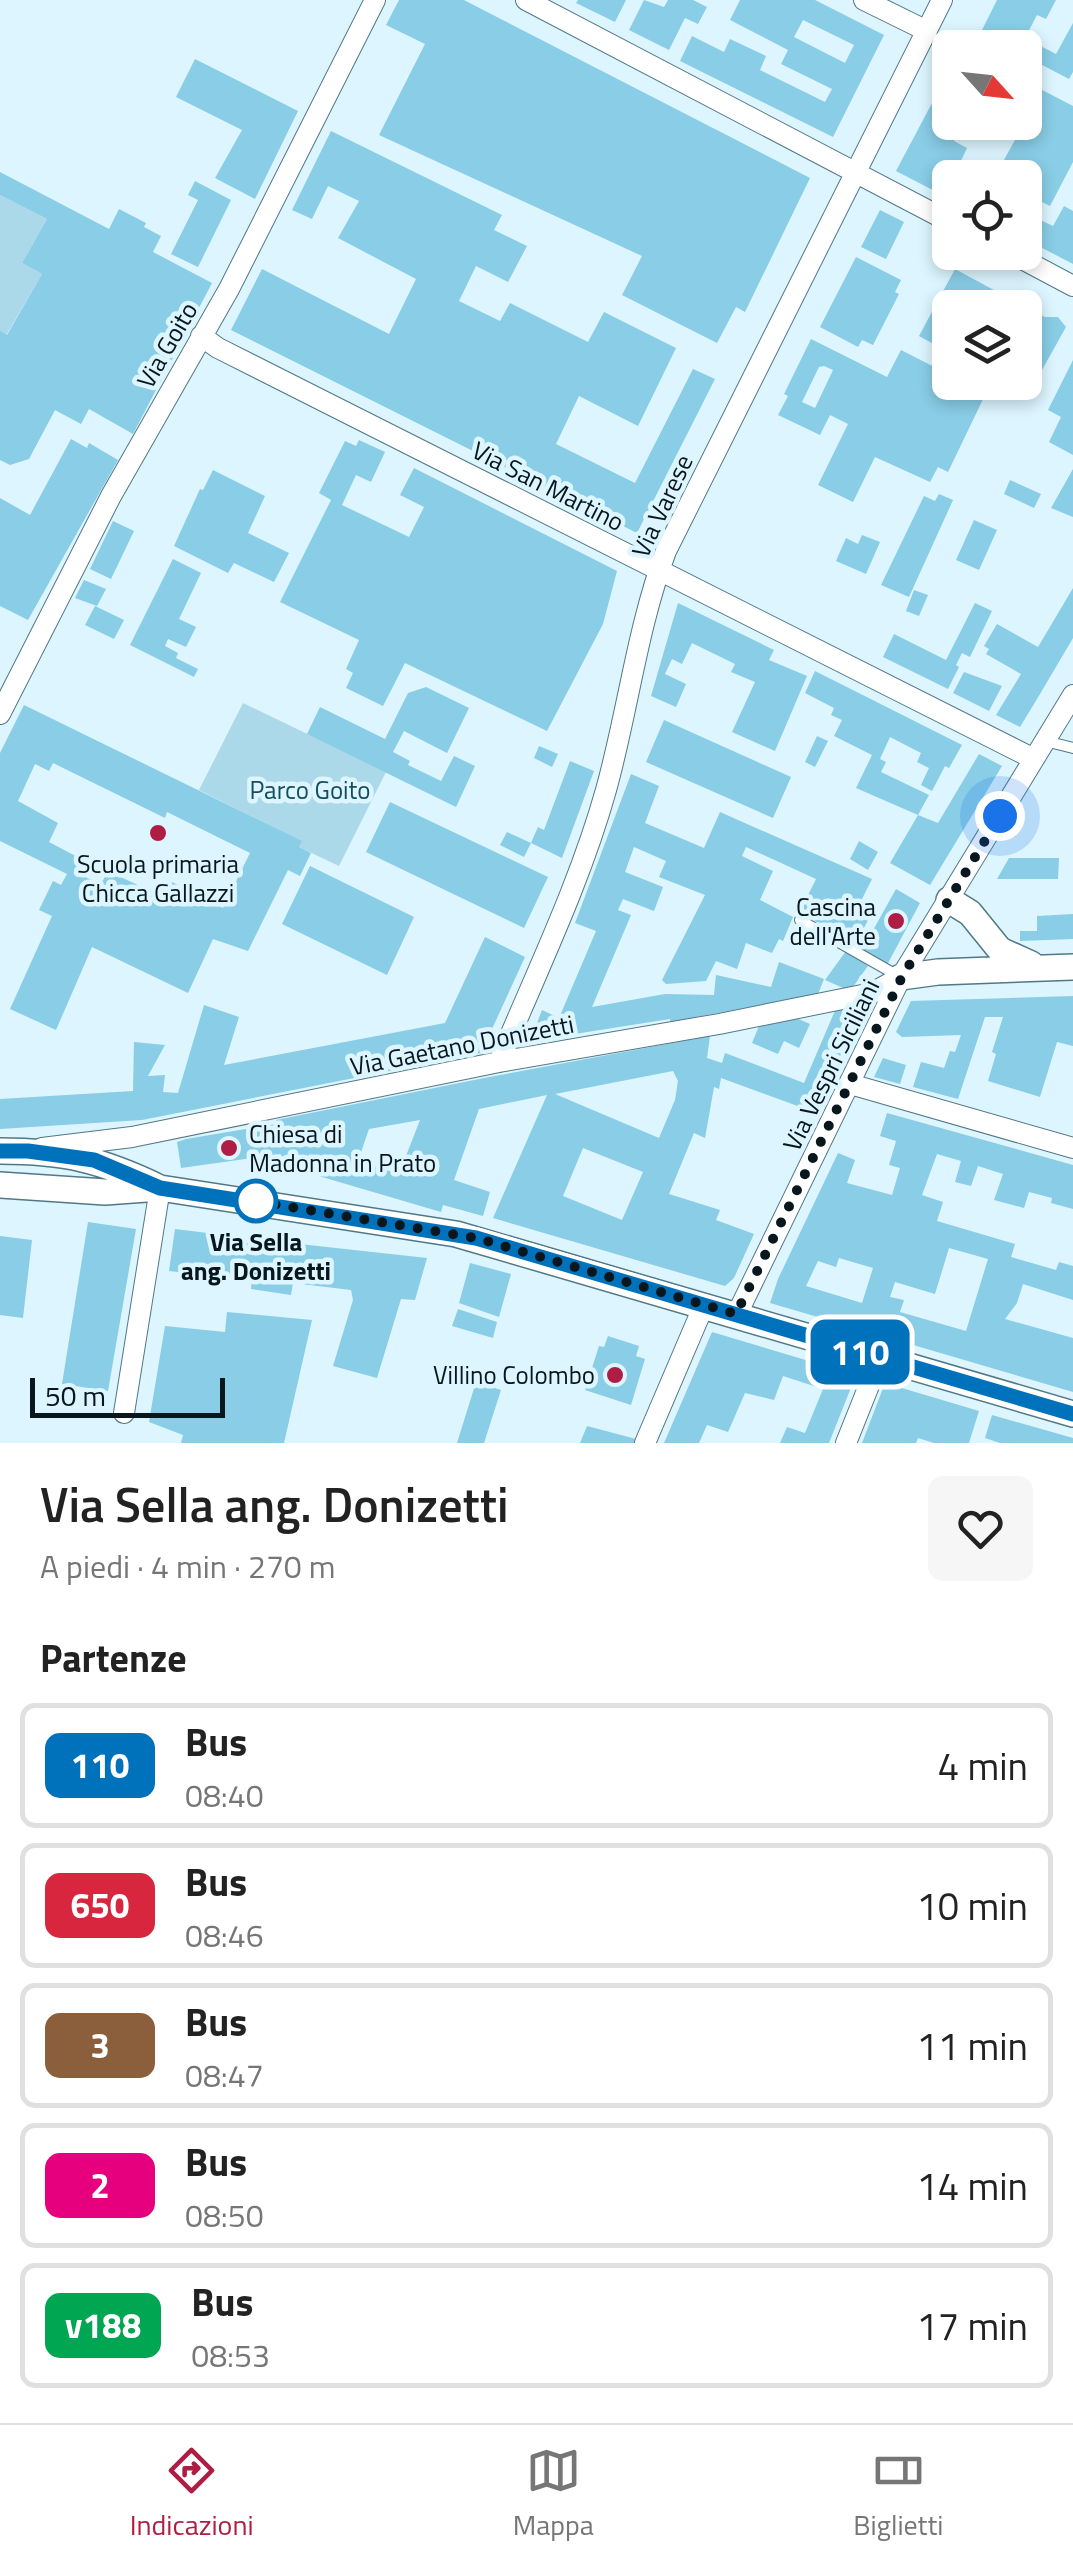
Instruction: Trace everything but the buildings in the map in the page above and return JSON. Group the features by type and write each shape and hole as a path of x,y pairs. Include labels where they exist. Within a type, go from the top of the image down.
{"street":[{"name":"Via Goito","path":"0,714 112,496 245,258 375,0"},
{"path":"526,0 932,212"},
{"path":"864,0 927,31"},
{"name":"Via Varese","path":"499,1062 540,967 602,802 660,570 942,0"},
{"path":"1042,270 1073,286"},
{"name":"Via San Martino","path":"201,336 660,570 1040,750"},
{"name":"Via Vespri Siciliani","path":"736,1314 902,977 1073,694"},
{"path":"949,900 970,913 1000,950 1040,967"},
{"path":"902,977 1073,967"},
{"name":"Via Gaetano Donizetti","path":"28,1151 132,1137 499,1062 719,1024 872,993 902,977"},
{"path":"850,1084 1073,1148"},
{"path":"0,1151 94,1160 160,1188"},
{"path":"0,1185 105,1192 160,1188 466,1236 1073,1414"},
{"path":"124,1413 160,1188"},
{"path":"644,1443 704,1305"},
{"path":"846,1443 880,1358"}],"lane":[{"path":"1040,750 1073,748"},
{"path":"800,920 902,977"}],"green space":[{"path":"0,195 47,219 22,263 42,274 0,346"},
{"name":"Parco Goito","path":"243,703 386,772 339,866 299,847 301,841 199,790"}],"bus line":[{"name":"110","path":"0,1151 94,1160 160,1188 476,1238 1073,1414"}],"place":[{"name":"Scuola primaria Chicca Gallazzi","path":"158,833"},
{"name":"Cascina dell'Arte","path":"896,921"},
{"name":"Chiesa di Madonna in Prato","path":"229,1148"},
{"name":"Via Sella ang. Donizetti","path":"256,1201"},
{"name":"Villino Colombo","path":"615,1375"}],"route":[{"path":"256,1201 248,1200 476,1238 736,1314 902,977 1000,816"}]}
